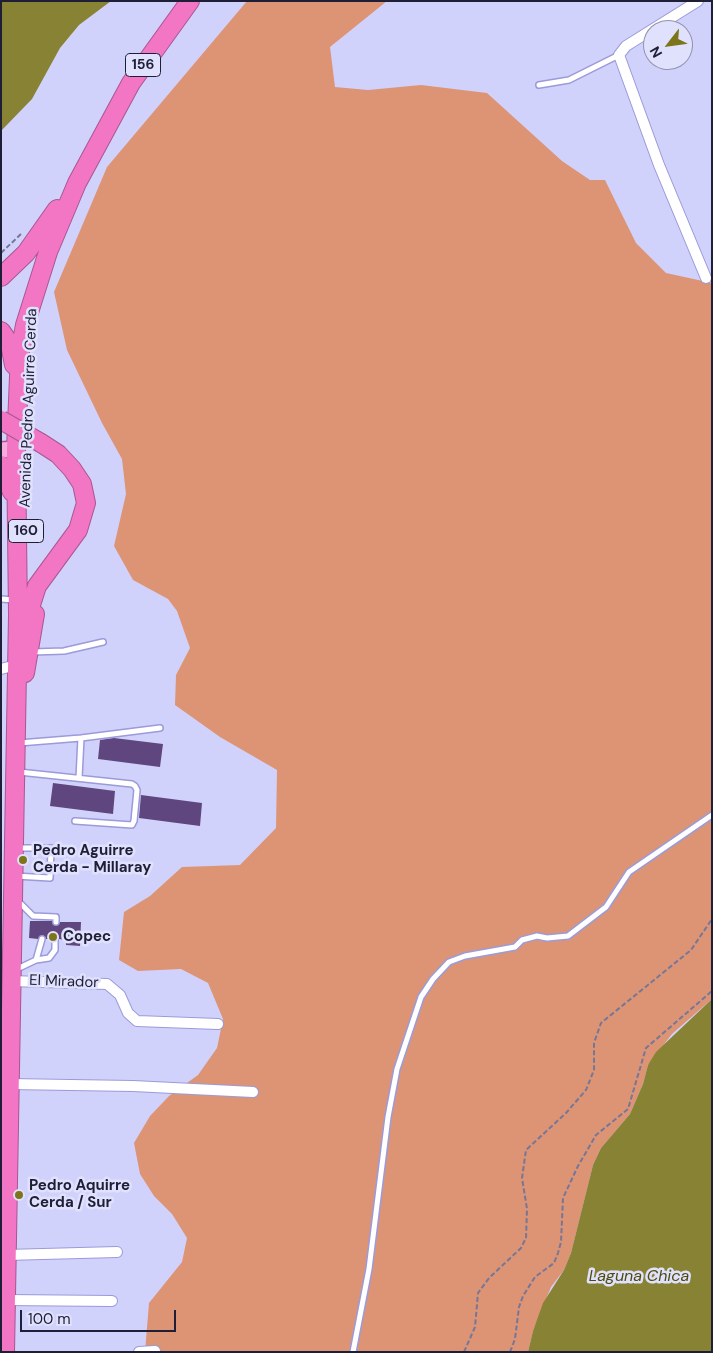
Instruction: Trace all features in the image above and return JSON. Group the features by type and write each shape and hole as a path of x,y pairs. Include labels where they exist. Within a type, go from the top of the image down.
{"highway":[{"name":"156","path":"33,301 51,244 77,183 131,83 190,1"},
{"path":"1,277 26,253 77,183"},
{"name":"Avenida Pedro Aguirre Cerda","path":"12,605 25,551 18,382 23,333 33,301"},
{"name":"Avenida Pedro Aguirre Cerda","path":"16,662 12,605 15,505 33,301"},
{"path":"1,331 12,349 18,382"},
{"path":"1,420 21,447 66,462 78,476 85,490 86,503 84,516 78,530 68,544 42,593 34,621 16,662 12,896 5,1048 9,1084 4,1275 6,1300 5,1352"},
{"path":"1,465 15,505"}],"street":[{"path":"698,1 626,46 619,55 659,165 706,278"},
{"name":"El Mirador","path":"7,975 107,984 120,995 128,1012 137,1021 218,1024"},
{"path":"9,1084 133,1086 253,1092"},
{"path":"6,1255 117,1252"},
{"path":"6,1300 112,1301"},
{"path":"139,1352 155,1352"}],"lane":[{"path":"540,86 569,80 619,55"},
{"path":"16,662 103,642"},
{"path":"15,743 81,738 160,728"},
{"path":"79,778 81,738"},
{"path":"14,772 132,784 137,790 132,825 75,821"},
{"path":"353,1352 369,1269 388,1117 397,1069 418,1006 433,979 449,962 465,956 508,949 515,947 522,940 537,936 547,938 568,936 606,907 629,872 712,815"},
{"path":"12,876 50,878 51,848 13,848"},
{"path":"12,896 32,916 42,919 56,917 56,922"},
{"path":"36,960 42,939"},
{"path":"7,975 36,960 49,958 55,950 55,939"}],"path":[{"path":"464,1352 475,1327 478,1293 489,1278 521,1248 526,1238 527,1208 522,1178 526,1150 561,1118 586,1090 594,1070 594,1043 601,1022 691,950 712,919"},
{"path":"510,1352 515,1339 519,1307 523,1296 535,1277 554,1264 561,1242 563,1198 578,1166 596,1135 628,1108 646,1048 712,991"}],"shaded area":[{"path":"247,1 387,1 330,47 335,87 368,90 421,85 487,93 562,161 590,180 605,180 636,243 666,273 712,283 712,999 672,1034 648,1065 643,1084 630,1114 601,1148 593,1165 571,1253 564,1270 551,1287 533,1331 528,1352 145,1352 149,1303 182,1262 187,1238 172,1214 154,1196 140,1174 134,1143 150,1116 169,1096 198,1075 217,1048 223,1019 208,983 181,969 138,971 119,960 124,912 150,896 182,867 240,865 276,828 277,770 220,737 175,705 176,675 190,648 177,611 168,599 133,580 114,546 126,494 122,459 102,423 67,350 54,292 107,167"}],"water":[{"path":"1,1 111,1 79,25 60,48 32,99 1,131"},
{"name":"Laguna Chica","path":"712,999 712,1352 528,1352 543,1303 564,1270 571,1253 593,1165 601,1148 630,1114 643,1084 648,1065 656,1052"}],"building":[{"path":"114,738 163,744 160,767 98,759 100,740"},
{"path":"53,783 115,791 113,814 50,806"},
{"path":"141,795 202,803 200,826 139,818"},
{"path":"30,921 52,921 56,926 60,922 81,922 80,946 66,945 66,940 59,939 55,935 51,939 46,939 43,935 38,939 29,938"}],"place":[{"name":"Pedro Aguirre Cerda - Millaray","path":"23,860"},
{"name":"Copec","path":"53,937"},
{"name":"Pedro Aquirre Cerda / Sur","path":"19,1195"}]}
